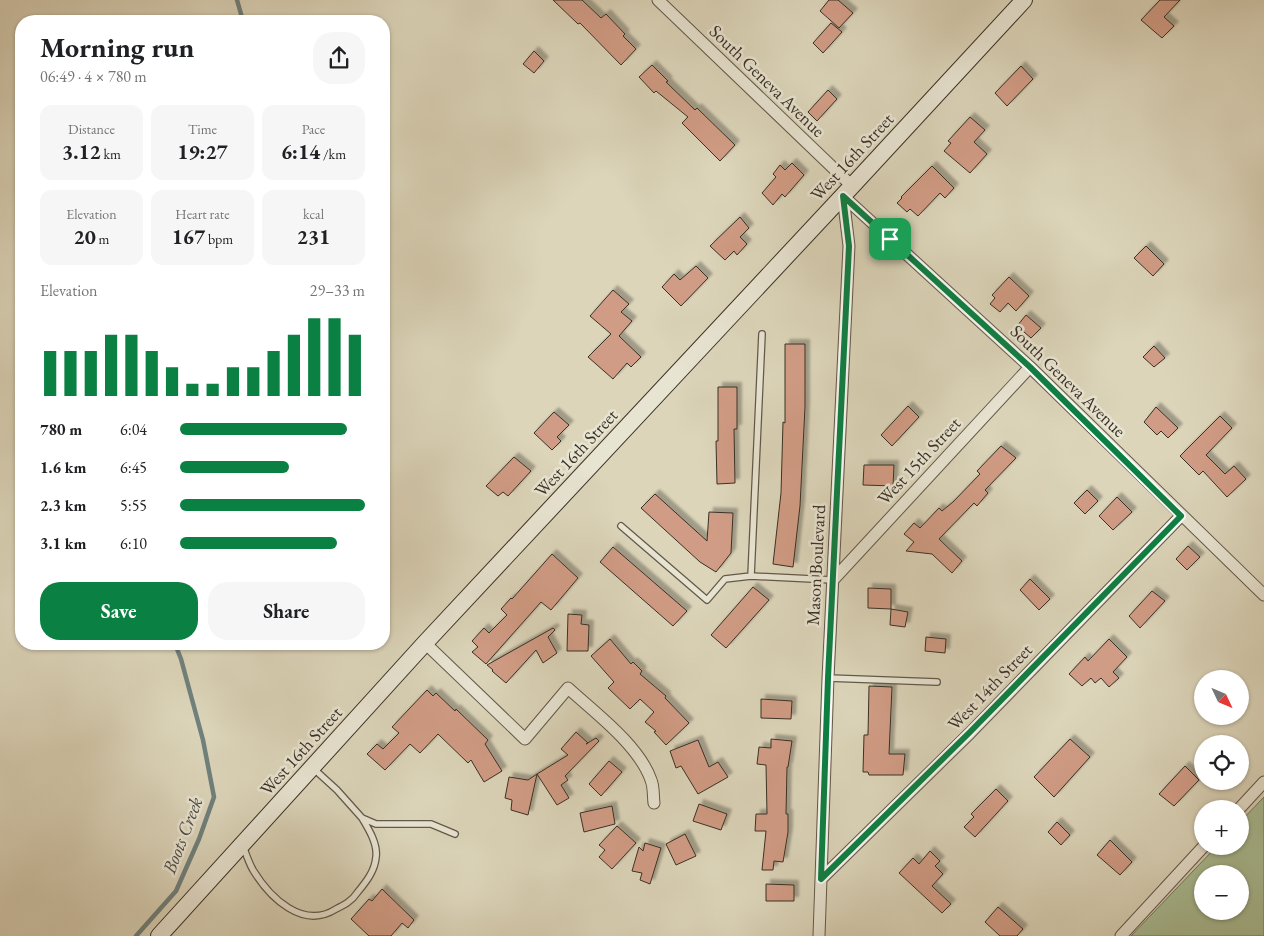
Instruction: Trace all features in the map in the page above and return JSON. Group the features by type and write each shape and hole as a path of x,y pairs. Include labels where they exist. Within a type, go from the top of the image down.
{"street":[{"name":"South Geneva Avenue","path":"658,0 848,191 1264,595"},
{"name":"West 16th Street","path":"159,936 425,643 1024,0"},
{"name":"Mason Boulevard","path":"819,936 828,678 849,246 848,191"},
{"name":"West 15th Street","path":"833,580 1030,367"},
{"name":"West 14th Street","path":"821,879 970,732 1181,516"},
{"path":"425,643 525,739 568,688 620,735 641,761 652,781 654,803"},
{"path":"1247,800 1264,782"},
{"path":"1121,936 1196,855"}],"lane":[{"path":"751,576 762,334"},
{"path":"621,526 707,600 725,579 751,576 833,580"},
{"path":"828,678 937,682"},
{"path":"243,844 252,869 264,886 290,909 309,917 331,913 353,900 370,876 377,856 371,834 362,818 337,790 312,768"},
{"path":"362,818 376,824 431,824 455,834"}],"green space":[{"path":"1264,797 1264,936 1131,936 1194,870 1194,920 1249,920 1249,865 1199,865 1208,855 1249,855 1249,813"}],"building":[{"path":"553,0 582,0 601,18 606,14 636,49 621,65 580,23 578,24"},
{"path":"829,0 838,0 853,13 839,28 820,11"},
{"path":"1160,0 1180,0 1164,17 1174,26 1162,38 1141,20"},
{"path":"831,23 842,32 823,53 813,43"},
{"path":"534,51 544,61 534,73 523,64"},
{"path":"652,65 668,81 666,82 695,110 697,108 735,145 720,161 682,123 688,117 656,91 654,93 639,77"},
{"path":"1021,66 1033,79 1007,106 995,93"},
{"path":"828,90 837,99 817,121 808,112"},
{"path":"970,117 985,130 974,142 987,154 970,173 944,151 951,143 948,141"},
{"path":"792,163 804,175 785,197 782,194 773,205 762,193 776,177 773,174 780,165 785,170"},
{"path":"932,166 954,188 945,198 940,193 918,216 910,209 907,212 897,203"},
{"path":"740,217 749,228 740,237 747,244 737,255 734,251 725,260 710,246"},
{"path":"1146,246 1164,264 1153,276 1134,258"},
{"path":"696,266 708,278 681,306 662,287 674,274 680,280"},
{"path":"1009,277 1029,296 1016,311 1008,303 1000,312 990,304 995,298 992,295"},
{"path":"613,290 629,304 621,312 632,321 619,336 641,357 631,367 627,363 613,379 588,357 611,334 590,316"},
{"path":"1026,315 1041,328 1031,338 1017,326"},
{"path":"785,344 805,344 805,407 800,506 793,567 773,564 781,493 783,422 785,423"},
{"path":"1154,346 1165,358 1154,367 1143,357"},
{"path":"718,387 737,387 737,429 734,429 735,483 717,484"},
{"path":"908,406 919,417 892,446 881,435"},
{"path":"1156,407 1178,428 1168,438 1161,431 1157,435 1144,422"},
{"path":"554,412 569,425 557,437 561,441 552,450 534,433"},
{"path":"1220,416 1232,428 1206,455 1225,474 1234,466 1246,479 1227,497 1203,471 1199,475 1180,456"},
{"path":"1001,446 1016,458 985,490 988,493 977,506 974,503 939,539 962,561 952,573 932,554 906,551 914,542 904,534 914,523 920,528 939,508 942,511 953,502 980,474 977,471"},
{"path":"514,457 531,471 508,496 503,492 498,496 486,486"},
{"path":"864,465 894,465 893,486 863,485"},
{"path":"1087,490 1098,501 1085,514 1074,503"},
{"path":"655,494 707,541 709,512 733,513 731,553 716,572 700,562 641,508"},
{"path":"1117,497 1132,512 1113,530 1099,516"},
{"path":"1188,546 1200,557 1187,570 1176,559"},
{"path":"613,547 687,611 673,626 600,562"},
{"path":"552,554 578,578 551,610 541,602 486,664 472,652 478,647 472,641 484,628 489,633 507,615 501,609"},
{"path":"1030,579 1050,599 1039,610 1020,590"},
{"path":"753,587 769,600 726,648 711,635"},
{"path":"868,588 891,589 891,609 868,608"},
{"path":"1152,591 1165,601 1140,628 1129,616"},
{"path":"891,609 908,612 905,627 890,625"},
{"path":"568,614 582,615 581,624 589,625 588,651 567,651"},
{"path":"553,628 555,630 548,637 557,653 543,663 536,650 506,683 487,665"},
{"path":"926,637 946,639 945,653 925,651"},
{"path":"610,639 631,664 633,662 642,671 640,674 666,696 665,698 689,723 666,745 654,732 656,731 645,722 654,712 640,699 630,709 608,688 614,682 591,656"},
{"path":"1109,639 1127,657 1113,672 1119,678 1109,687 1101,678 1095,683 1091,678 1082,686 1069,674 1085,657 1088,661"},
{"path":"869,686 892,687 889,754 905,754 903,775 869,775 868,772 863,772 864,735 868,735"},
{"path":"427,690 433,696 436,693 455,711 456,709 488,740 485,744 502,771 484,782 471,760 468,763 438,734 420,753 410,744 385,770 367,754 377,744 383,749 399,733 392,727"},
{"path":"761,699 792,701 791,719 761,718"},
{"path":"576,732 588,743 596,738 599,741 565,776 568,780 561,785 569,798 557,805 537,774 568,755 561,749"},
{"path":"771,739 792,741 787,767 786,814 788,814 788,832 783,862 774,861 773,870 762,870 766,831 755,831 756,814 767,814 766,765 757,764 759,747 771,748"},
{"path":"1070,739 1090,757 1054,797 1034,777"},
{"path":"698,740 709,767 718,762 728,777 698,794 681,766 676,768 670,751"},
{"path":"609,761 622,772 601,796 589,784"},
{"path":"1185,766 1194,775 1194,785 1174,806 1159,794"},
{"path":"537,774 528,815 511,810 512,800 505,798 509,777 528,780"},
{"path":"996,789 1008,801 975,837 964,827 974,817 971,814"},
{"path":"699,804 727,814 721,830 693,821"},
{"path":"612,806 615,824 584,832 580,813"},
{"path":"1057,822 1070,835 1061,845 1048,832"},
{"path":"617,826 636,843 612,869 599,857 605,850 599,845"},
{"path":"685,834 696,856 676,865 666,844"},
{"path":"1110,840 1132,862 1120,875 1097,855"},
{"path":"645,843 661,848 650,884 640,880 642,873 632,871 639,847 643,851"},
{"path":"930,851 940,861 935,866 943,874 932,886 951,904 942,913 899,873 913,858 919,864"},
{"path":"766,884 794,885 794,901 766,901"},
{"path":"382,889 414,920 408,928 402,923 391,936 369,936 351,919 369,899 372,901"},
{"path":"998,907 1023,929 1017,936 1000,936 985,922"}],"waterway":[{"name":"Boots Creek","path":"237,0 241,15"},
{"name":"Boots Creek","path":"136,936 176,891 199,839 214,797 203,740 177,650"}],"route":[{"path":"843,196 890,239 1030,367 1181,516 970,732 821,879 828,678 849,246 843,196"}]}
